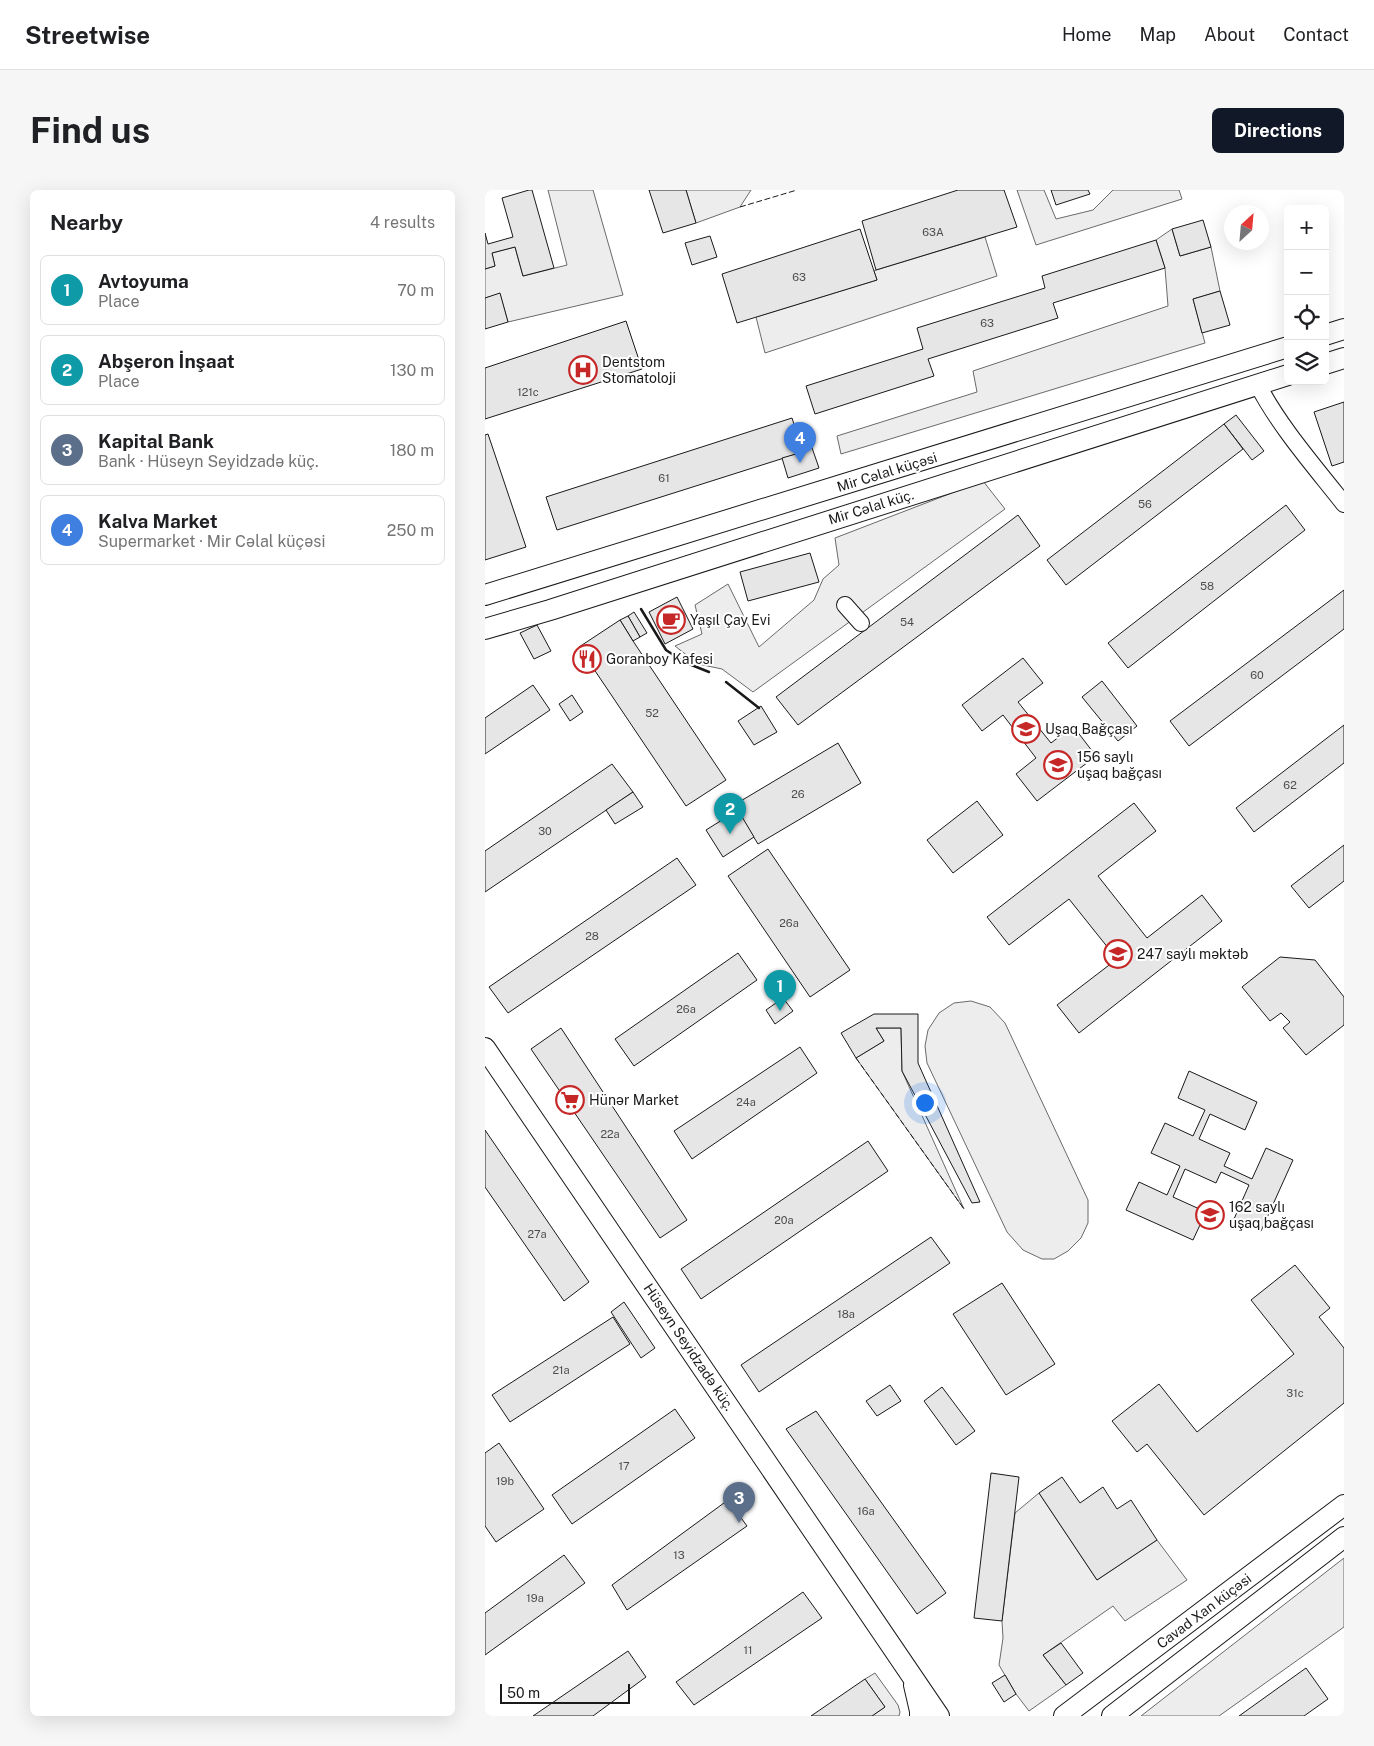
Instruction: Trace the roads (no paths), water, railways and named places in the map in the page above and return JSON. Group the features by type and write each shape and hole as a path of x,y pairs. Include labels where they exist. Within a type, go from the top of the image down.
{"street":[{"path":"1329,334 1344,329"},
{"name":"Mir Cəlal küçəsi","path":"485,595 1284,347"},
{"path":"1249,358 1266,401 1344,504"},
{"path":"1329,363 1344,358"},
{"path":"1258,384 1284,376"},
{"name":"Mir Cəlal küç.","path":"485,628 550,610 1258,384"},
{"path":"845,605 861,623"},
{"name":"Hüseyn Seyidzadə küç.","path":"485,1048 939,1716"},
{"name":"Cavad Xan küçəsi","path":"1063,1716 1344,1505"},
{"name":"Cavad Xan küçəsi","path":"1112,1716 1344,1537"},
{"path":"911,1675 920,1716"}],"place":[{"name":"Dentstom Stomatoloji","path":"583,370"},
{"name":"Kalva Market","path":"800,463"},
{"name":"Yaşıl Çay Evi","path":"671,620"},
{"name":"Goranboy Kafesi","path":"587,659"},
{"name":"Uşaq Bağçası","path":"1026,729"},
{"name":"156 saylı uşaq bağçası","path":"1058,765"},
{"name":"Abşeron İnşaat","path":"730,834"},
{"name":"247 saylı məktəb","path":"1118,954"},
{"name":"Avtoyuma","path":"780,1011"},
{"name":"Hünər Market","path":"570,1100"},
{"name":"162 saylı uşaq bağçası","path":"1210,1215"},
{"name":"Kapital Bank","path":"739,1523"}]}
